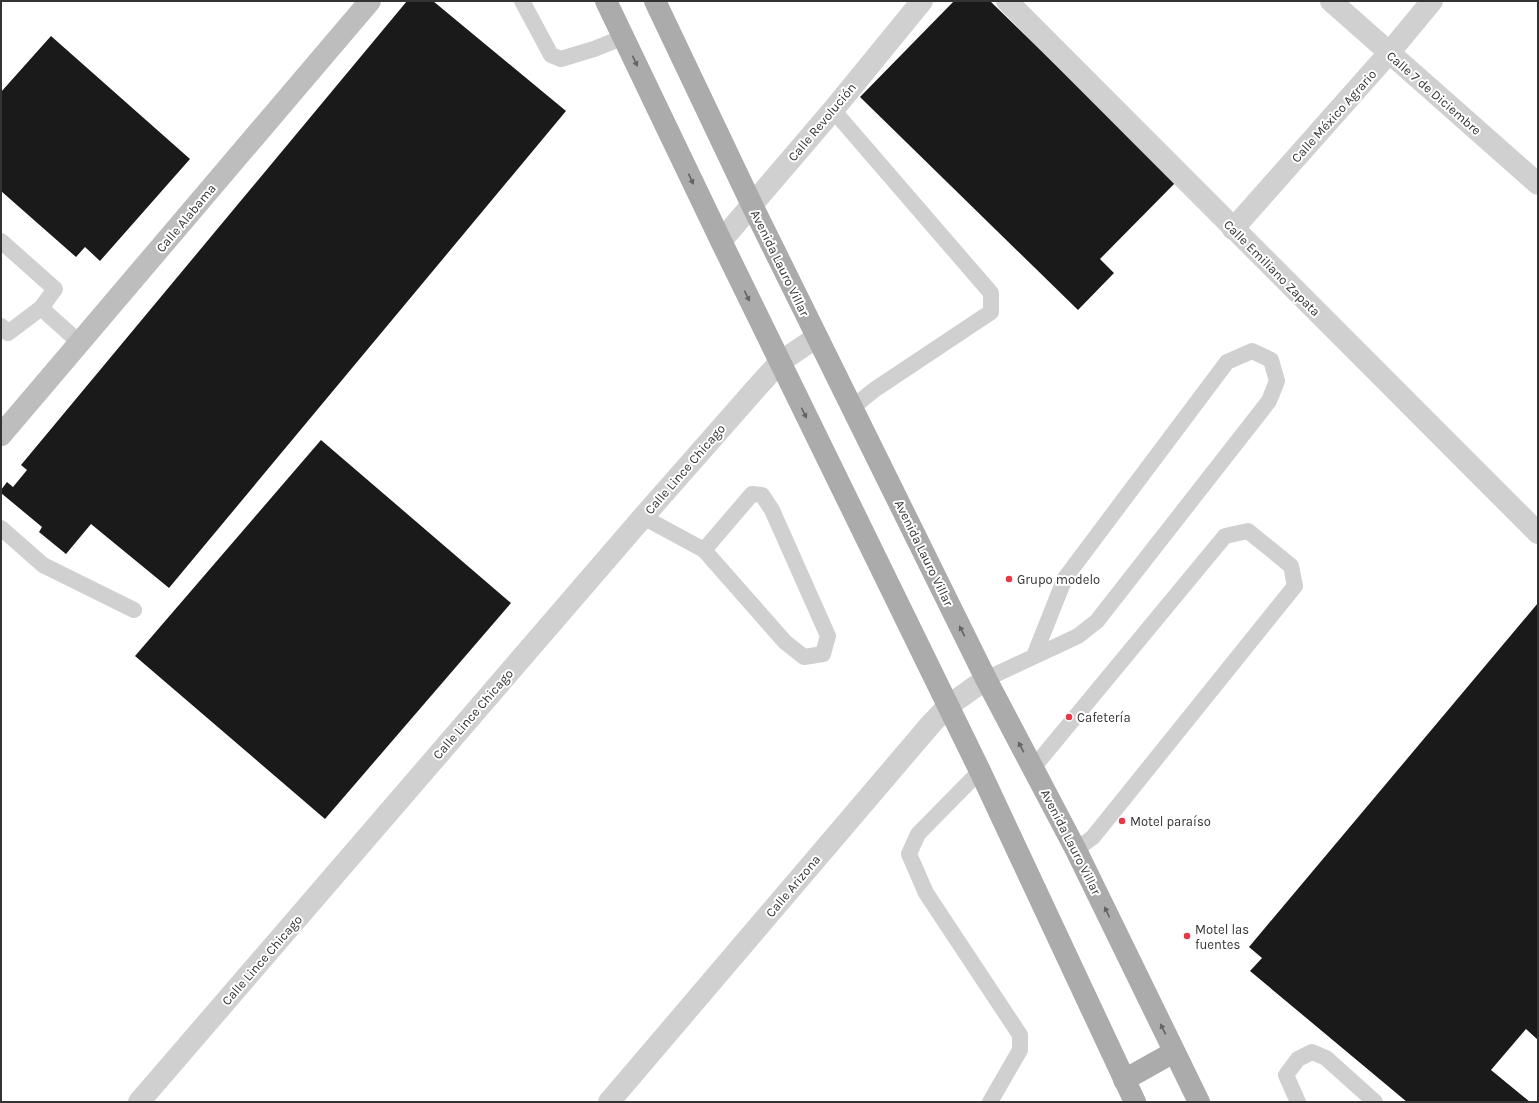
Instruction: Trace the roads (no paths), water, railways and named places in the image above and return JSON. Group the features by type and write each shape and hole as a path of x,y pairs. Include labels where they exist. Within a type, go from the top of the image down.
{"main road":[{"name":"Calle Alabama","path":"1,435 370,1"},
{"path":"606,1 721,241 980,771 1135,1102"},
{"name":"Avenida Lauro Villar","path":"655,1 752,205 852,408 986,679 1076,850 1199,1102"},
{"path":"1124,1080 1174,1052"}],"street":[{"name":"Calle Revolución","path":"721,241 833,110 922,1"},
{"name":"Calle Emiliano Zapata","path":"1008,1 1538,533"},
{"name":"Calle 7 de Diciembre","path":"1331,1 1538,184"},
{"name":"Calle México Agrario","path":"1234,229 1389,53 1432,1"},
{"name":"Calle Lince Chicago","path":"139,1102 643,517 780,362 817,337"},
{"name":"Calle Arizona","path":"609,1102 931,724 948,706 986,679"}],"lane":[{"path":"522,1 551,55 561,60 624,38"},
{"path":"833,110 991,293 991,312 874,390 852,408"},
{"path":"1,241 55,288 41,308 8,333 1,326"},
{"path":"41,308 80,343"},
{"path":"986,679 1078,636 1097,621 1269,402 1277,381 1271,360 1252,351 1227,362 1065,578 1034,656"},
{"path":"643,517 704,550 785,642 804,657 823,654 828,636 772,510 762,495 752,494 704,550"},
{"path":"1,528 43,565 134,610"},
{"path":"1033,768 1225,536 1248,531 1291,566 1295,586 1093,837 1076,850"},
{"path":"980,771 918,834 909,854 926,893 1020,1036 1020,1050 990,1102"},
{"path":"1298,1102 1286,1075 1298,1059 1312,1052 1326,1058 1375,1102"}],"place":[{"name":"Grupo modelo","path":"1009,579"},
{"name":"Cafetería","path":"1069,717"},
{"name":"Motel paraíso","path":"1122,821"},
{"name":"Motel las fuentes","path":"1187,936"}]}
